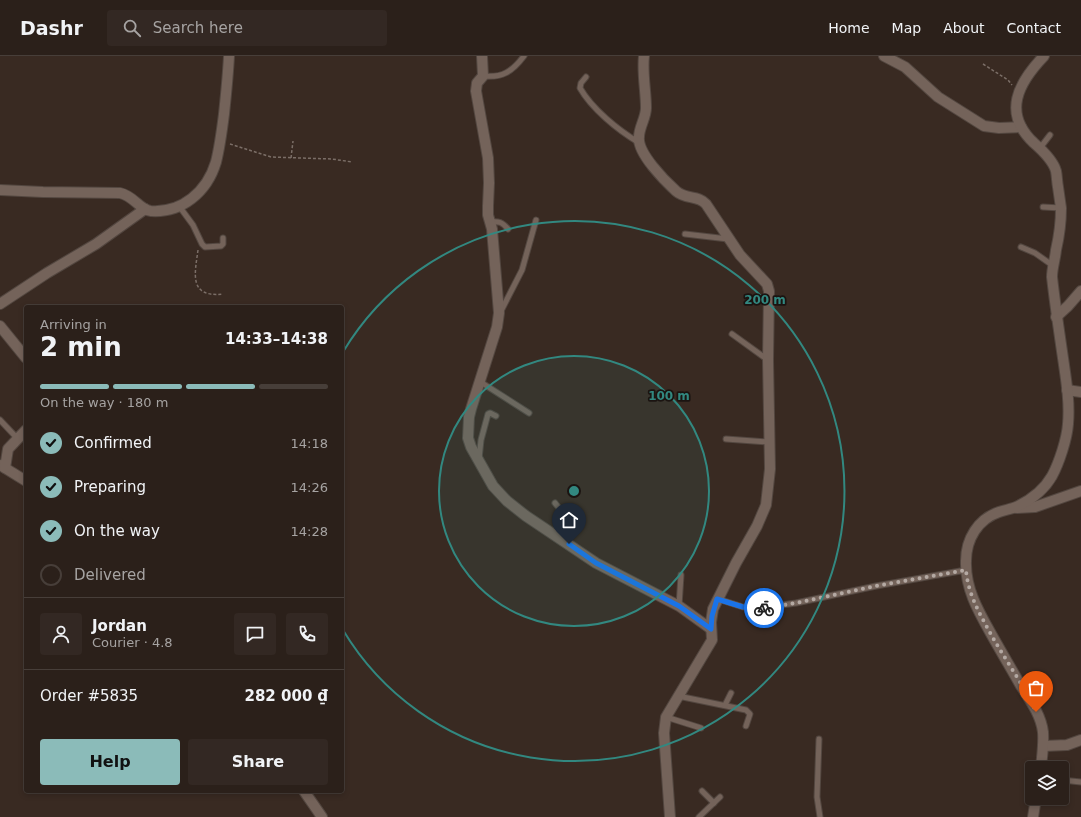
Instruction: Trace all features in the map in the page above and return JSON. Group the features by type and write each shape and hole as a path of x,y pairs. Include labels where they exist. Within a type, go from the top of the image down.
{"street":[{"path":"0,190 43,192 120,192 130,196 145,209 151,211 167,210 188,202 198,194 216,164 221,141 229,56"},
{"path":"482,56 483,76 476,88 488,158 488,206 499,314 497,327 471,409 468,438 471,447 493,486 506,501 596,563 679,606 711,629"},
{"path":"644,56 646,108 639,132 638,142 650,163 677,192 686,197 704,201 740,255 769,288 769,482 766,504 757,526 717,599 712,616 712,640 666,717 664,733 666,782 670,817"},
{"path":"884,56 905,67 938,97 984,126 999,128 1021,127"},
{"path":"1041,761 1044,746 1043,731 1040,721 1031,702 980,616 972,598 967,578 966,560 968,542 974,531 985,519 998,512 1015,507 1032,498 1045,486 1052,476 1059,460 1068,424 1067,390 1056,317 1052,277 1052,265 1059,233 1061,208 1056,171 1040,148 1021,127 1016,112 1020,86 1044,56"},
{"path":"0,304 96,244 145,209"},
{"path":"1056,317 1081,291"},
{"path":"0,326 24,356"},
{"path":"1067,390 1081,392"},
{"path":"24,432 8,449 2,466 24,480"},
{"path":"1015,507 1035,507 1081,491"},
{"path":"1044,746 1067,745 1081,740"},
{"path":"305,793 322,817"},
{"path":"1033,817 1035,805"}],"lane":[{"path":"483,76 493,77 507,73 517,65 524,56"},
{"path":"586,77 580,88 589,101 619,130 638,142"},
{"path":"1040,148 1050,135"},
{"path":"179,206 191,221 205,247 210,248 221,246 223,238"},
{"path":"1043,207 1061,208"},
{"path":"499,314 522,270 536,220"},
{"path":"490,222 499,221 508,229"},
{"path":"685,234 729,239"},
{"path":"1021,248 1035,253 1052,265"},
{"path":"732,334 768,360"},
{"path":"479,381 530,413"},
{"path":"479,462 481,440 488,414 490,413 496,416"},
{"path":"0,420 17,438"},
{"path":"726,439 769,442"},
{"path":"555,503 563,513 563,519 556,536"},
{"path":"717,599 743,607 761,608 796,603 876,586 966,570"},
{"path":"679,606 681,575"},
{"path":"725,705 732,693"},
{"path":"678,696 743,709 750,714 746,726"},
{"path":"666,717 701,728"},
{"path":"819,739 817,797 820,817"},
{"path":"1069,781 1081,782"},
{"path":"702,790 714,803"},
{"path":"699,817 720,797"}],"path":[{"path":"983,64 1011,82 1017,102"},
{"path":"221,141 270,157 332,159 352,162"},
{"path":"291,158 293,141"},
{"path":"200,240 195,278 196,284 204,292 213,295 223,294"}],"way so far":[{"path":"764,608 966,570 972,598 980,616 1036,712"}],"route":[{"path":"569,544 596,563 679,606 711,629 713,609 717,599 743,607 764,608"}]}
